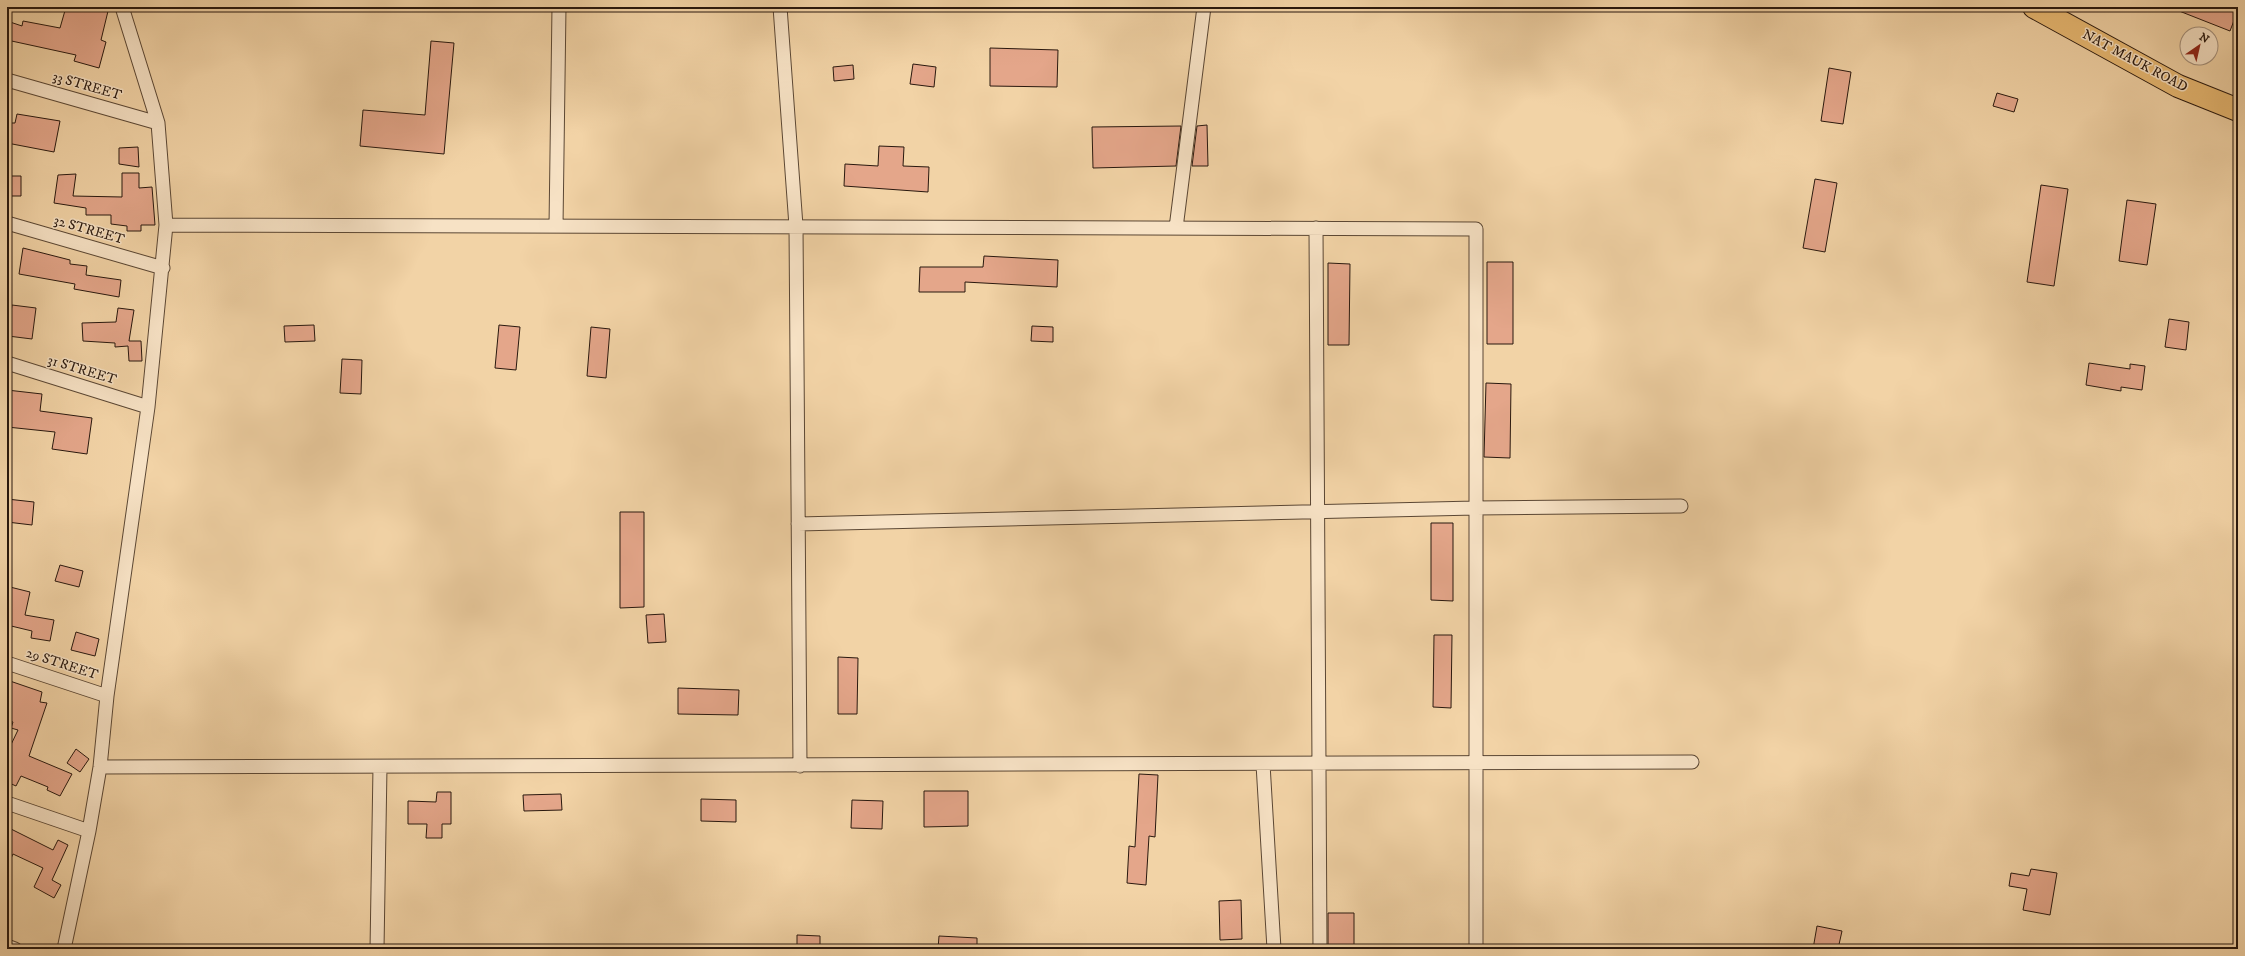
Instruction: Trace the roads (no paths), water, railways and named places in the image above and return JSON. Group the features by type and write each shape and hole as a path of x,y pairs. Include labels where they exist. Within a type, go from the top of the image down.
{"highway":[{"name":"NAT MAUK ROAD","path":"2034,7 2178,86 2238,110"}],"street":[{"path":"64,949 89,831 100,767 107,696 148,406 163,268 166,224 158,123 122,7"},
{"path":"556,226 559,7"},
{"path":"780,7 796,226 800,766"},
{"path":"1176,228 1204,7"},
{"name":"33 STREET","path":"7,80 158,123"},
{"name":"32 STREET","path":"7,223 163,268"},
{"path":"166,224 1476,229 1474,763 1476,949"},
{"path":"1316,228 1320,949"},
{"name":"31 STREET","path":"7,363 148,406"},
{"path":"798,524 1475,508 1681,506"},
{"name":"29 STREET","path":"7,663 107,696"},
{"path":"100,767 1692,762"},
{"path":"1263,764 1274,949"},
{"path":"377,949 380,767"},
{"path":"7,803 89,831"},
{"path":"7,946 15,949"}]}
